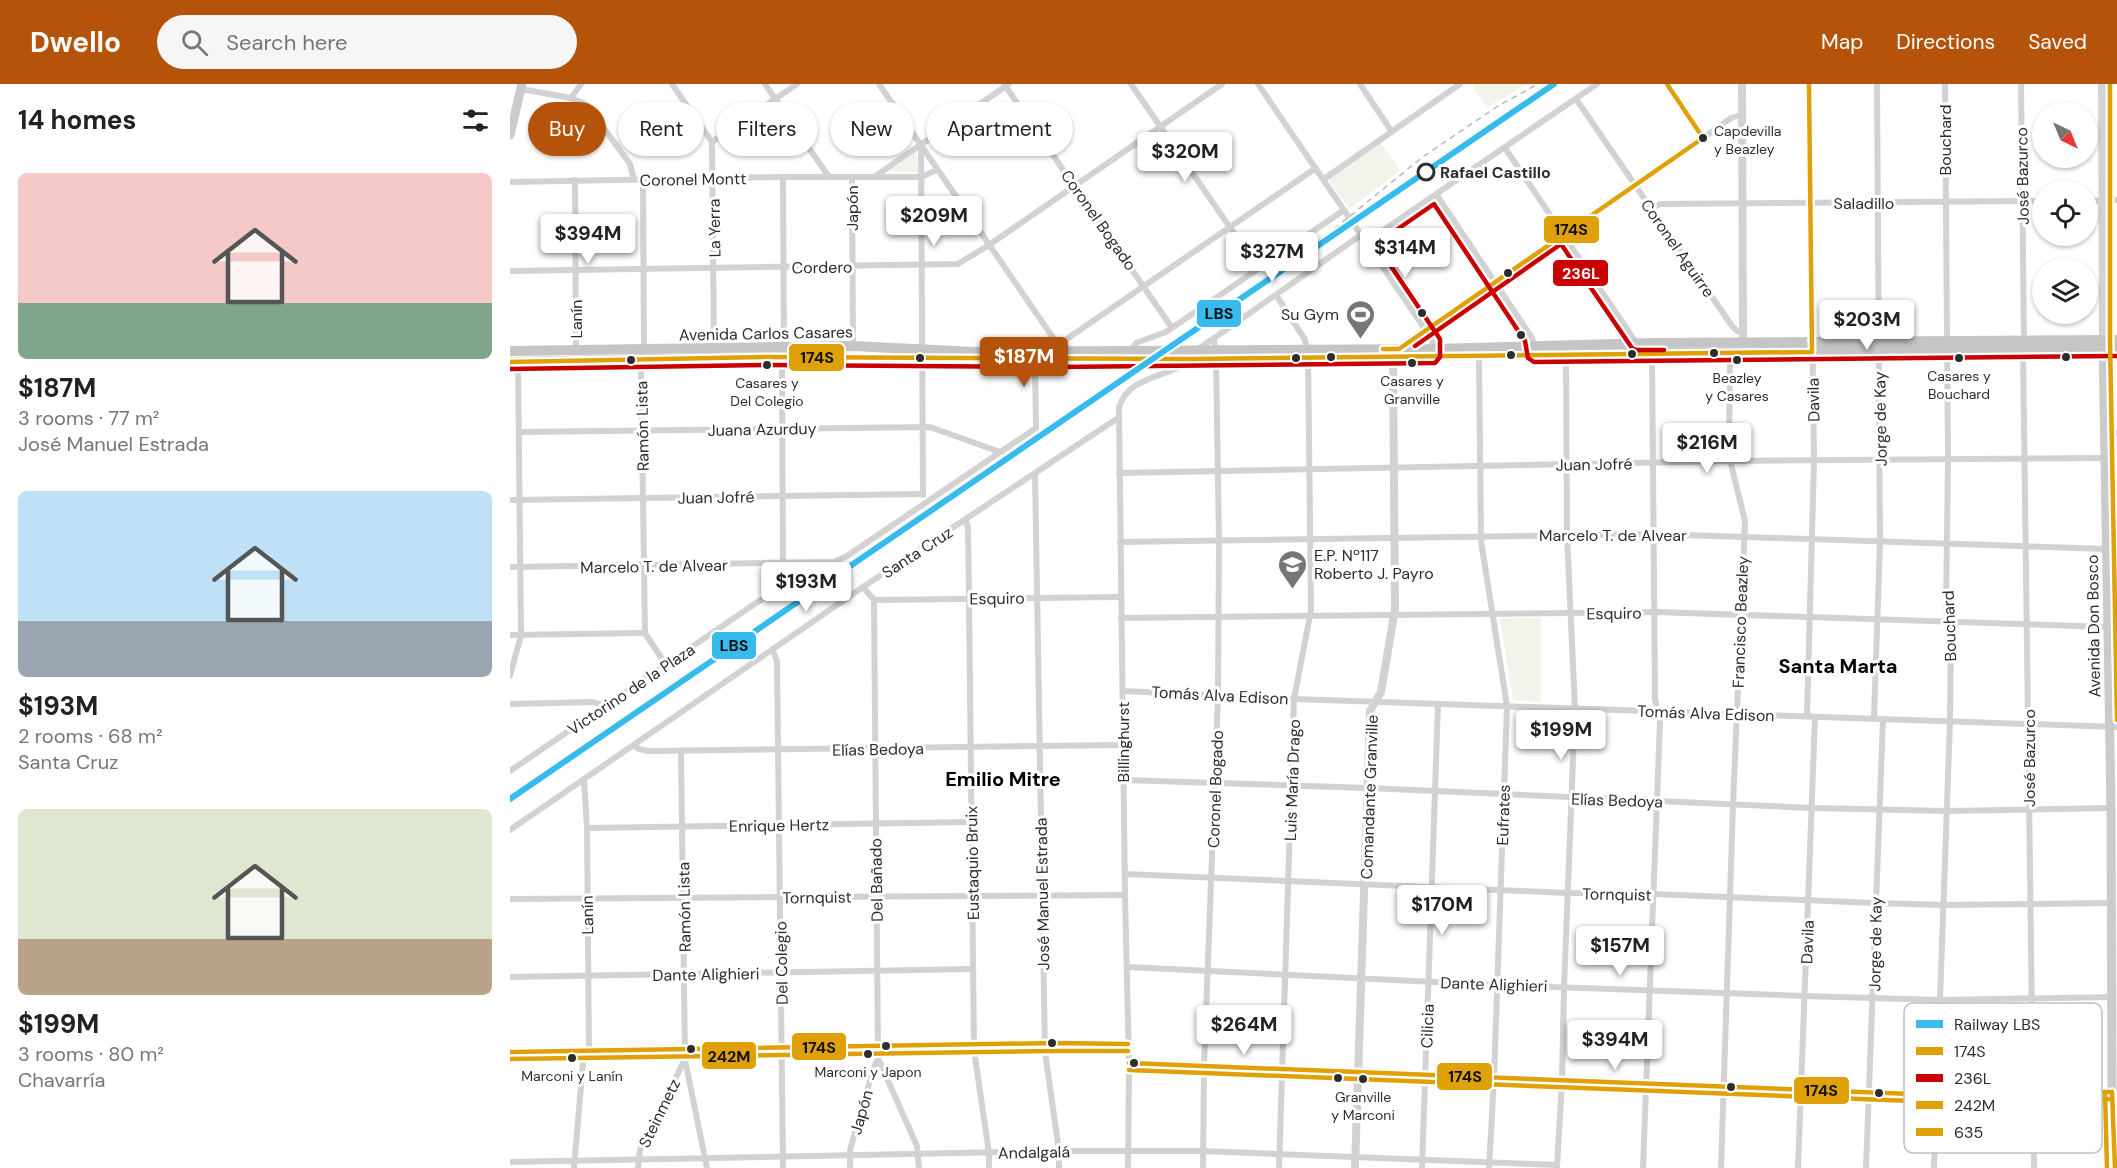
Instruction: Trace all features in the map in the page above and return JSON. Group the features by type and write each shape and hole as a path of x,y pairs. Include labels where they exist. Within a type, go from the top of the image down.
{"main road":[{"path":"510,135 514,100 522,87"},
{"name":"Avenida Carlos Casares","path":"1434,353 1479,356 1535,351 1566,355 1743,338 1812,347"},
{"path":"2103,344 2117,340"},
{"path":"2103,344 2117,348"},
{"name":"Avenida Carlos Casares","path":"1652,348 1730,353 1812,347 2103,344"},
{"name":"Avenida Don Bosco","path":"2103,344 2106,549 2112,603 2107,627 2113,724 2110,903 2114,976 2112,997 2115,1049 2112,1092 2116,1123 2115,1168"},
{"name":"Avenida Carlos Casares","path":"510,351 576,351 642,355 714,348 783,352 853,346 923,353"},
{"name":"Avenida Carlos Casares","path":"1059,352 1216,355 1637,349"},
{"name":"Avenida Carlos Casares","path":"514,362 642,355 783,352 1035,355 1059,352 1131,351 1194,355"}],"street":[{"path":"571,98 581,84"},
{"path":"672,84 712,142 797,84"},
{"name":"Japón","path":"765,84 829,177"},
{"path":"879,84 1059,352 1145,287 1316,168"},
{"path":"1131,84 1258,268"},
{"name":"Cordero","path":"510,271 958,264 1222,84"},
{"path":"1258,84 1425,329 1433,343 1434,353"},
{"path":"1360,84 1392,132"},
{"path":"1324,179 1460,84"},
{"path":"1366,242 1597,84"},
{"path":"1667,84 1703,138"},
{"path":"1730,353 1743,338 1742,84"},
{"name":"Davila","path":"1807,716 1814,460 1809,84"},
{"name":"Jorge de Kay","path":"1874,718 1881,459 1877,84"},
{"name":"Bouchard","path":"1941,1003 1950,721 1950,622 1946,611 1948,459 1945,84"},
{"name":"José Bazurco","path":"2021,84 2031,1003"},
{"name":"Avenida Don Bosco","path":"2102,84 2103,344"},
{"path":"877,176 1006,85"},
{"name":"Coronel Bogado","path":"1006,85 1172,328"},
{"path":"522,87 571,98 587,105 630,164 634,180"},
{"name":"Coronel Aguirre","path":"1576,99 1731,326 1743,338"},
{"path":"1396,353 1425,329 1494,281 1731,118 1742,115"},
{"name":"La Yerra","path":"712,142 714,348"},
{"path":"921,145 922,494 927,501 1036,428 1035,355"},
{"path":"1505,148 1637,349"},
{"name":"Coronel Montt","path":"510,182 921,177 937,170"},
{"path":"783,177 783,564"},
{"name":"Japón","path":"852,177 853,346"},
{"name":"Lanín","path":"575,180 576,351"},
{"name":"Ramón Lista","path":"643,180 642,430 645,633"},
{"path":"1436,194 1532,339 1535,351"},
{"path":"2098,200 2117,200"},
{"name":"Saladillo","path":"1650,208 1661,204 2032,202"},
{"path":"1131,351 1136,343 1166,332 1344,210"},
{"path":"1194,355 1214,338 1361,235"},
{"name":"Luis María Drago","path":"1276,295 1304,338 1308,354 1311,539 1311,616 1294,699 1279,1168"},
{"name":"Coronel Bogado","path":"1203,1168 1204,1067 1218,696 1219,540 1214,338"},
{"path":"2103,344 2117,354"},
{"path":"1643,1168 1660,721 1655,699 1652,348"},
{"name":"Comandante Granville","path":"1354,1168 1370,711 1381,692 1395,615 1396,353"},
{"name":"Francisco Beazley","path":"1721,1168 1745,515 1730,461 1730,353"},
{"name":"Billinghurst","path":"1128,1168 1128,967 1118,418 1120,403 1132,387 1194,355"},
{"path":"1557,1167 1575,709 1567,535 1566,355"},
{"name":"Eufrates","path":"1479,356 1481,537 1507,706 1489,1165"},
{"path":"510,676 521,635 519,432 514,362"},
{"name":"Santa Cruz","path":"510,830 863,587 1118,418"},
{"name":"Juana Azurduy","path":"519,432 923,427 935,428 1000,452"},
{"path":"2104,433 2117,433"},
{"name":"Juan Jofré","path":"1119,472 1730,461 2105,458"},
{"name":"José Manuel Estrada","path":"1035,474 1045,1043 1059,1151 1059,1168"},
{"name":"Juan Jofré","path":"510,500 922,494"},
{"name":"Marcelo T. de Alvear","path":"510,567 834,562 847,556 927,501"},
{"path":"2106,518 2117,518"},
{"name":"Eustaquio Bruix","path":"966,520 968,529 974,1045 989,1153 989,1168"},
{"name":"Marcelo T. de Alvear","path":"1120,542 1654,534 2106,549"},
{"name":"Victorino de la Plaza","path":"510,771 783,589 783,564"},
{"path":"863,587 874,600"},
{"name":"Esquiro","path":"874,600 1120,597"},
{"name":"Del Bañado","path":"874,600 878,1058 917,1146 919,1168"},
{"name":"Esquiro","path":"1121,618 1656,612 2107,627"},
{"path":"510,635 645,633 666,665"},
{"name":"Del Colegio","path":"773,651 777,661 783,1168"},
{"name":"Tomás Alva Edison","path":"1123,691 1575,709 2029,724 2113,724"},
{"path":"510,704 593,702 606,706"},
{"name":"Cilicia","path":"1422,1168 1438,704"},
{"name":"Davila","path":"1798,1168 1815,717"},
{"name":"Jorge de Kay","path":"1866,1168 1883,719"},
{"name":"Elías Bedoya","path":"634,746 649,751 681,751 1123,745"},
{"name":"Ramón Lista","path":"681,751 685,974 684,1060 707,1168"},
{"name":"Lanín","path":"574,1165 586,1051 588,976 587,828 584,780"},
{"name":"Elías Bedoya","path":"1124,780 1368,788 1812,808 1947,811 2110,808"},
{"name":"Enrique Hertz","path":"587,828 971,822"},
{"name":"Tornquist","path":"1125,874 1568,893 1654,894 1875,903 1944,905 2110,903"},
{"name":"Tornquist","path":"510,899 1125,895"},
{"name":"Dante Alighieri","path":"1128,967 1497,985 1805,996 1941,1000 2112,997"},
{"name":"Dante Alighieri","path":"510,977 973,969"},
{"path":"510,1052 1045,1043 1128,1044"},
{"name":"Japón","path":"850,1168 849,1156 878,1058"},
{"name":"Steinmetz","path":"638,1168 640,1150 684,1060"},
{"path":"1129,1064 1904,1094"},
{"path":"2102,1092 2112,1092"},
{"name":"Andalgalá","path":"510,1162 574,1165 638,1159 1059,1151 1202,1151 1423,1159 1489,1165 1557,1167"},
{"name":"Bouchard","path":"1934,1168 1935,1153"},
{"name":"José Bazurco","path":"2034,1153 2034,1168"}],"shaded area":[{"path":"1477,84 1528,84 1487,107 1473,87"},
{"path":"1380,142 1400,171 1349,209 1328,179"},
{"path":"917,151 918,172 890,171 910,156 914,156"},
{"path":"1500,618 1541,618 1541,702 1513,700"}],"railway":[{"path":"1334,229 1424,156 1498,106 1538,84"}],"rail line":[{"name":"LBS","path":"510,799 1554,84"}],"transit line":[{"name":"174S","path":"1383,349 1399,349 1703,138 1667,84"},
{"name":"174S","path":"510,362 767,357 1192,359 1812,352 1809,84"},
{"name":"635","path":"2110,84 2110,340 2117,720"},
{"name":"236L","path":"510,369 767,365 1059,367 1435,363 1440,357 1440,339 1376,244 1434,204 1525,341 1528,358 1534,362 2117,356"},
{"name":"236L","path":"1415,346 1561,244 1632,348 1664,350"},
{"name":"174S","path":"510,1052 1054,1043 1128,1044"},
{"name":"242M","path":"510,1059 1128,1051"},
{"name":"174S","path":"1129,1063 1904,1094"},
{"name":"242M","path":"1129,1070 1904,1101"},
{"name":"174S","path":"2102,1092 2112,1092"},
{"name":"242M","path":"2105,1092 2107,1168"},
{"name":"174S","path":"2112,1092 2115,1168"},
{"name":"242M","path":"2102,1099 2112,1099"}],"place":[{"name":"Capdevilla y Beazley","path":"1703,138"},
{"name":"Rafael Castillo","path":"1426,172"},
{"name":"Su Gym","path":"1360,340"},
{"name":"Casares y Bouchard","path":"1959,358"},
{"name":"Beazley y Casares","path":"1737,360"},
{"name":"Casares y Granville","path":"1412,363"},
{"name":"Casares y Del Colegio","path":"767,365"},
{"name":"E.P. Nº117 Roberto J. Payro","path":"1293,590"},
{"name":"Marconi y Japon","path":"868,1054"},
{"name":"Marconi y Lanín","path":"572,1058"},
{"name":"Granville y Marconi","path":"1363,1079"}],"district":[{"name":"Santa Marta","path":"1838,666"},
{"name":"Emilio Mitre","path":"1003,779"}]}
